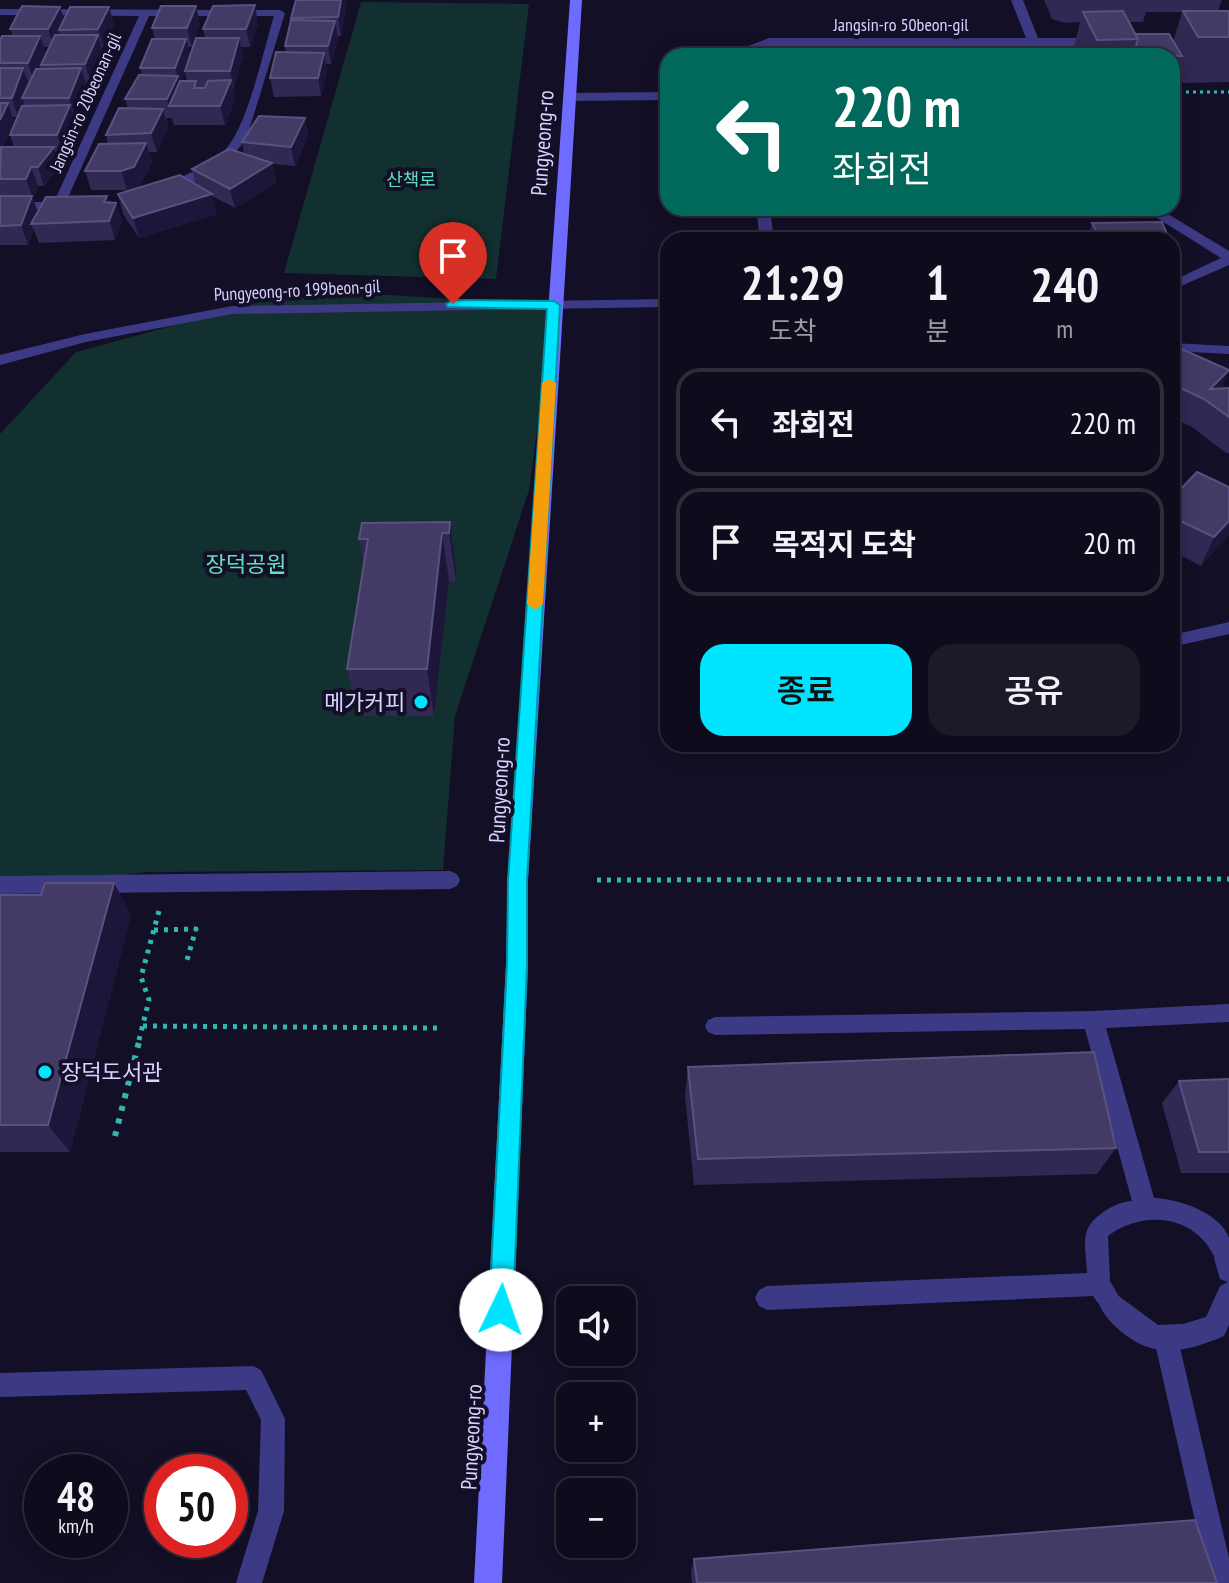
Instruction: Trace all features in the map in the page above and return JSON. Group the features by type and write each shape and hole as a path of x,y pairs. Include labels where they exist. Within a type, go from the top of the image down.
{"main road":[{"name":"Pungyeong-ro","path":"488,1583 517,979 518,880 576,0"}],"street":[{"path":"1017,0 1035,48"},
{"name":"Jangsin-ro 50beon-gil","path":"750,48 769,42 1108,42"},
{"path":"569,97 660,96"},
{"path":"1161,216 1229,259"},
{"path":"1180,282 1229,259"},
{"name":"Pungyeong-ro 199beon-gil","path":"0,360 115,331 232,310 660,303"},
{"path":"0,885 450,880"},
{"path":"1106,1294 1129,1323 1152,1338 1166,1339 1185,1339 1215,1327 1229,1295"}],"lane":[{"path":"0,28 4,12 16,0"},
{"path":"4,12 280,13 242,138 226,156 198,176 154,194"},
{"name":"Jangsin-ro 20beonan-gil","path":"58,205 145,13"},
{"path":"0,206 82,205"},
{"path":"1180,347 1229,350"},
{"path":"1180,639 1229,628"},
{"path":"715,1026 1093,1020 1229,1013"},
{"path":"1093,1020 1146,1210"},
{"path":"767,1298 1106,1294 1096,1231 1121,1213 1157,1208 1193,1218 1212,1233 1228,1262"},
{"path":"1166,1339 1222,1583"},
{"path":"0,1385 253,1378 273,1419 273,1434 271,1511 249,1583"}],"path":[{"path":"1180,92 1229,92"},
{"path":"597,880 1229,879"},
{"path":"115,1136 149,1000 141,977 166,883"},
{"path":"154,930 196,929 187,960"},
{"path":"143,1026 439,1028"}],"green space":[{"name":"산책로","path":"361,2 529,4 496,279 284,273"},
{"name":"장덕공원","path":"304,290 554,305 529,490 455,716 443,870 147,872 0,890 0,434 76,352"}],"building":[{"path":"296,0 341,0 338,17 291,18"},
{"path":"255,5 246,29 203,29 213,6"},
{"path":"22,6 60,7 48,29 10,29"},
{"path":"161,6 196,6 187,28 152,28"},
{"path":"70,7 109,7 98,29 59,30"},
{"path":"1123,11 1138,39 1097,40 1083,12"},
{"path":"1183,11 1229,11 1229,37 1198,37"},
{"path":"291,20 335,21 328,46 285,46"},
{"path":"1135,34 1169,34 1177,48 1135,48 1138,39"},
{"path":"55,35 98,35 85,64 41,65"},
{"path":"2,36 40,36 28,63 0,63"},
{"path":"196,38 239,38 230,71 185,71"},
{"path":"152,39 186,39 175,68 140,68"},
{"path":"276,52 324,53 318,78 270,78"},
{"path":"0,68 23,68 12,98 0,98"},
{"path":"81,68 69,98 22,98 36,69"},
{"path":"139,75 178,76 167,99 125,99"},
{"path":"231,80 220,106 169,106 180,81 196,81 194,88 205,88 208,81"},
{"path":"0,103 8,103 0,120"},
{"path":"70,105 57,135 10,135 22,106"},
{"path":"119,108 163,109 151,133 106,135"},
{"path":"259,116 305,118 291,147 242,142"},
{"path":"146,143 134,167 121,171 85,171 99,144"},
{"path":"1,147 54,147 38,167 31,167 26,179 0,179"},
{"path":"229,149 272,163 230,189 192,169"},
{"path":"180,175 212,194 133,218 118,194"},
{"path":"0,196 32,196 21,225 0,226"},
{"path":"107,196 104,202 116,203 109,221 31,224 46,197"},
{"path":"1162,222 1166,232 1097,232 1092,223"},
{"path":"1180,348 1229,370 1210,389 1229,388 1229,417 1204,399 1180,388"},
{"path":"1197,472 1229,487 1229,521 1214,537 1180,521 1180,490"},
{"path":"450,522 449,533 442,533 427,669 347,669 368,539 359,539 362,523"},
{"name":"장덕도서관","path":"45,883 114,883 48,1125 0,1125 0,895 41,895"},
{"path":"1094,1052 1116,1148 698,1159 688,1067"},
{"path":"1229,1079 1229,1152 1199,1152 1179,1081"},
{"path":"1195,1520 1217,1583 697,1583 694,1559"}],"slow traffic":[{"path":"535,604 549,383"}],"place":[{"name":"메가커피","path":"421,702"},
{"name":"장덕도서관","path":"45,1072"}],"route":[{"path":"453,304 554,305 518,880 501,1310"}]}
